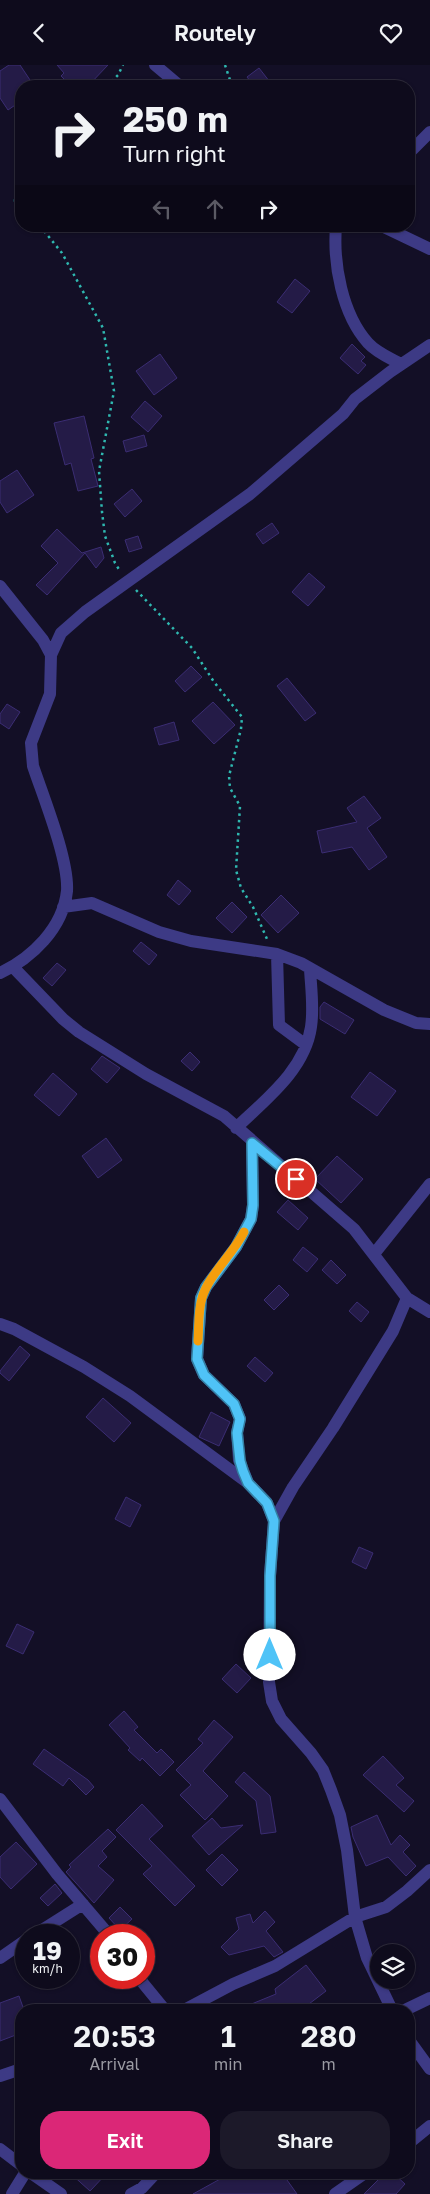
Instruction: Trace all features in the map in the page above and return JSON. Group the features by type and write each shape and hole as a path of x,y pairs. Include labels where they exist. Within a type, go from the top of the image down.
{"street":[{"path":"155,65 173,80"},
{"path":"415,147 430,131"},
{"path":"336,232 336,265 341,287 350,311 368,343 377,351 400,364"},
{"path":"395,232 430,249"},
{"path":"0,973 13,967 34,951 48,936 63,907 67,889 64,865 33,766 31,753 35,732 50,694 51,655 58,636 85,612 250,494 343,414 355,399 400,364 430,345"},
{"path":"0,586 44,640 51,655"},
{"path":"63,907 92,903 159,932 191,941 274,953 292,959 384,1010 416,1023 430,1024"},
{"path":"274,953 279,1025 306,1045"},
{"path":"13,967 79,1033 146,1074 219,1113 354,1229 407,1298 430,1312"},
{"path":"236,1128 286,1079 306,1045 312,1027 310,969"},
{"path":"248,1483 240,1461 237,1433 240,1419 234,1404 204,1375 197,1359 201,1298 206,1287 236,1247 251,1219 253,1205 252,1143"},
{"path":"374,1254 430,1184"},
{"path":"389,2004 367,1957 355,1917 347,1851 340,1815 331,1790 319,1765 281,1719 272,1701 269,1682 270,1576 274,1521 293,1487 333,1428 393,1331 407,1298"},
{"path":"0,1324 14,1329 91,1371 130,1396 248,1483 267,1503 274,1521"},
{"path":"0,1799 57,1874 100,1924"},
{"path":"195,2004 233,1984 275,1966 355,1917 386,1907 430,1870"},
{"path":"51,1924 83,1903"},
{"path":"0,1958 15,1948"},
{"path":"148,1989 160,2004"},
{"path":"415,2005 430,1998"},
{"path":"415,2048 430,2069"},
{"path":"0,2076 15,2071"},
{"path":"415,2138 430,2127"},
{"path":"0,2149 15,2160"},
{"path":"12,2194 21,2179"},
{"path":"40,2179 61,2194"},
{"path":"132,2194 142,2188 150,2179"},
{"path":"335,2194 356,2179"}],"path":[{"path":"113,80 123,65"},
{"path":"225,65 230,80"},
{"path":"45,232 62,253 103,328 114,391 99,471 105,536 115,563 128,582 192,648 214,682 242,717 241,729 229,776 230,788 240,806 236,870 241,888 257,915 274,953"}],"building":[{"path":"9,65 20,65 30,80 15,80 15,105 8,110 0,98 0,71"},
{"path":"57,65 108,65 94,80 65,80 61,76 64,73"},
{"path":"259,68 268,80 249,80 247,77"},
{"path":"295,279 310,291 292,313 277,302"},
{"path":"352,344 365,357 361,361 366,365 358,374 340,358"},
{"path":"160,354 177,378 154,395 136,371"},
{"path":"145,401 162,416 148,432 131,417"},
{"path":"84,416 94,458 91,459 98,486 78,491 71,463 65,465 54,423"},
{"path":"144,435 147,446 126,452 123,441"},
{"path":"17,470 34,495 7,513 0,502 0,481"},
{"path":"132,489 142,501 125,517 114,504"},
{"path":"272,523 279,533 263,544 256,534"},
{"path":"57,529 82,553 101,547 104,558 96,568 85,553 47,595 36,585 58,563 41,546"},
{"path":"138,536 142,548 129,552 125,540"},
{"path":"309,573 325,587 308,606 292,592"},
{"path":"191,666 202,677 185,692 175,681"},
{"path":"287,678 316,713 305,721 277,686"},
{"path":"213,702 235,725 214,744 192,721"},
{"path":"7,704 20,712 9,729 0,723 0,714"},
{"path":"174,722 179,740 159,745 154,728"},
{"path":"364,796 381,818 367,828 387,857 369,870 352,847 322,853 317,831 357,822 347,808"},
{"path":"178,880 191,891 179,905 167,895"},
{"path":"281,895 299,913 278,933 261,915"},
{"path":"232,902 247,917 232,933 216,918"},
{"path":"141,942 157,955 149,965 133,951"},
{"path":"57,963 66,970 52,986 43,978"},
{"path":"324,1002 354,1020 345,1034 320,1019 320,1007"},
{"path":"190,1052 200,1062 192,1071 181,1061"},
{"path":"102,1056 120,1068 107,1083 91,1069"},
{"path":"370,1072 396,1091 377,1116 351,1097"},
{"path":"53,1073 77,1094 59,1116 34,1095"},
{"path":"106,1138 122,1160 98,1178 82,1156"},
{"path":"337,1156 363,1179 341,1203 315,1179"},
{"path":"288,1200 308,1218 298,1230 277,1212"},
{"path":"303,1247 318,1259 307,1272 293,1260"},
{"path":"331,1260 346,1275 337,1284 322,1270"},
{"path":"279,1285 289,1295 274,1310 264,1300"},
{"path":"357,1302 369,1312 361,1322 349,1311"},
{"path":"20,1346 30,1355 9,1381 0,1371"},
{"path":"255,1357 273,1373 265,1382 247,1366"},
{"path":"103,1398 131,1423 114,1442 86,1417"},
{"path":"211,1412 230,1422 219,1446 199,1437"},
{"path":"126,1497 141,1505 130,1527 115,1519"},
{"path":"359,1547 373,1553 366,1569 352,1562"},
{"path":"17,1624 34,1632 23,1654 6,1646"},
{"path":"236,1664 251,1678 237,1693 222,1679"},
{"path":"124,1711 138,1727 134,1730 157,1753 161,1749 174,1762 160,1776 142,1758 140,1761 128,1750 130,1748 109,1725"},
{"path":"214,1720 233,1737 203,1771 228,1796 205,1820 180,1795 191,1785 176,1770 203,1743 198,1739"},
{"path":"44,1749 88,1780 94,1787 86,1795 69,1778 63,1786 33,1764"},
{"path":"383,1756 404,1778 396,1785 414,1801 404,1812 363,1775"},
{"path":"244,1772 270,1796 276,1832 261,1834 256,1801 235,1782"},
{"path":"142,1804 163,1826 149,1839 195,1886 175,1906 143,1874 152,1866 116,1830"},
{"path":"377,1815 391,1845 400,1835 410,1845 403,1852 416,1866 406,1876 388,1857 366,1866 353,1837 351,1827"},
{"path":"212,1818 221,1828 243,1825 209,1855 192,1836"},
{"path":"108,1829 116,1837 102,1851 107,1857 98,1866 114,1880 94,1903 66,1872 71,1867 69,1865"},
{"path":"16,1842 37,1864 11,1889 0,1877 0,1857"},
{"path":"222,1854 238,1870 222,1886 206,1870"},
{"path":"55,1884 62,1893 48,1906 40,1898"},
{"path":"120,1907 132,1919 127,1924 114,1924 109,1918"},
{"path":"265,1911 275,1922 266,1931 283,1952 274,1957 264,1946 229,1955 221,1947 239,1929 236,1918 250,1914 253,1923"},
{"path":"306,1965 326,1991 309,2004 252,2004 276,1994 275,1989"},
{"path":"19,1996 22,2004 15,2004 15,2035 0,2041 0,2003"},
{"path":"77,2179 101,2179 90,2191"},
{"path":"220,2179 286,2179 297,2194 193,2194"},
{"path":"379,2179 400,2179 405,2184 396,2194 364,2194"}],"slow traffic":[{"path":"198,1341 201,1298 206,1287 236,1247 244,1232"}],"route":[{"path":"270,1655 270,1576 274,1521 272,1511 248,1483 243,1471 237,1433 240,1419 234,1404 204,1375 197,1359 199,1321 201,1298 206,1287 236,1247 251,1219 253,1205 252,1143 296,1179"}]}
